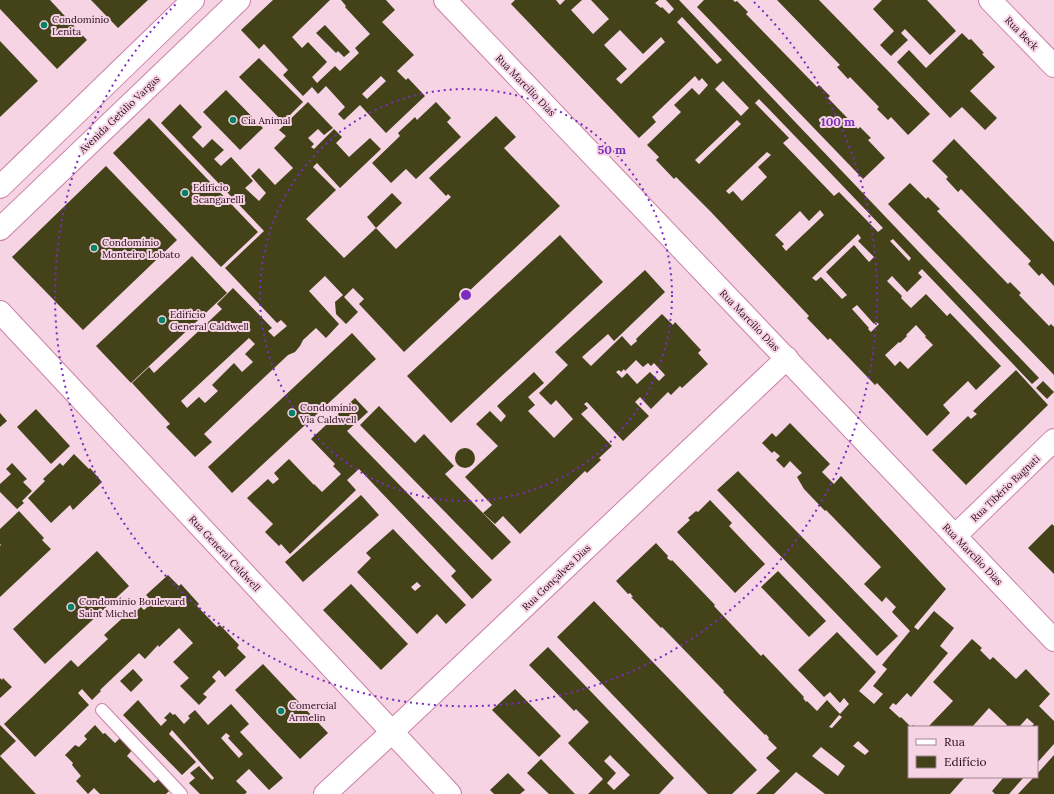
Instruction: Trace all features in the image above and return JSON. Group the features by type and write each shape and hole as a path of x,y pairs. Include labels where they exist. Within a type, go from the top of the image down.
{"street":[{"path":"0,187 193,0"},
{"name":"Avenida Getúlio Vargas","path":"0,229 239,0"},
{"name":"Rua Marcílio Dias","path":"445,0 1054,640"},
{"name":"Rua Beck","path":"990,0 1054,66"},
{"name":"Rua General Caldwell","path":"0,312 450,794"},
{"name":"Rua Gonçalves Dias","path":"325,794 787,358"},
{"name":"Rua Tibério Bagnati","path":"955,536 1054,440"}],"lane":[{"path":"102,710 181,794"}],"building":[{"name":"Condomínio Lenita","path":"0,0 50,0 87,40 57,69 0,9"},
{"path":"91,0 148,0 118,28"},
{"path":"273,0 330,0 292,37 302,48 308,42 327,62 312,77 317,83 335,66 340,71 359,53 355,48 370,34 345,7 346,6 341,0 386,0 395,10 382,22 414,55 397,71 406,80 408,78 425,96 386,133 360,105 344,120 338,114 345,107 326,86 318,94 312,87 303,96 283,75 288,70 264,44 259,49 241,30","holes":["381,76 386,81 367,99 362,94"]},
{"path":"515,0 556,0 560,5 565,0 582,0 571,10 593,34 609,19 591,0 659,0 655,3 669,14 674,9 666,0 679,0 1039,378 1032,384 922,269 918,273 922,277 907,292 892,276 887,281 902,296 901,298 911,308 926,294 947,316 950,313 1001,366 976,390 968,381 943,405 950,413 927,436 877,383 875,385 830,338 828,340 807,318 809,316 711,212 676,177 674,179 656,160 659,157 647,145 681,112 674,105 692,88 699,95 708,85 702,78 699,81 695,76 652,117 656,122 639,138 511,4","holes":["682,17 722,60 717,64 677,22","620,30 643,54 661,37 665,42 621,84 616,79 627,69 604,45","723,81 749,108 741,116 715,89","759,99 883,228 878,232 839,192 834,196 783,143 789,138 755,103","737,120 741,124 699,164 695,160","767,152 771,155 758,167 767,177 742,201 733,191 729,194 726,191","820,210 824,215 786,251 782,246 784,244 775,235 800,211 809,221","858,234 861,238 858,241 874,257 869,262 854,245 826,272 847,295 842,299 821,277 816,281 812,278","893,239 911,258 909,261 890,241","857,305 874,324 876,322 879,324 871,332 868,329 869,328 852,309","916,325 933,345 908,369 900,361 895,366 885,355 899,342 900,343"]},
{"path":"704,0 737,1 748,12 746,14 817,87 819,85 830,96 828,98 858,129 860,127 871,138 868,140 885,158 863,179 697,7"},
{"path":"777,0 819,0 930,114 908,135 891,117 888,120 877,109 879,107 850,77 848,79 837,67 840,65"},
{"path":"882,0 927,0 956,31 930,55 905,29 901,33 908,40 891,56 880,45 894,31 873,9"},
{"path":"325,25 350,52 344,57 338,51 336,53 316,33"},
{"path":"962,33 969,40 971,39 984,53 982,54 995,67 970,91 997,118 985,130 962,107 950,118 897,62 909,50 926,68"},
{"path":"0,41 38,81 0,117"},
{"path":"259,58 303,102 283,122 239,77"},
{"name":"Cia Animal","path":"226,90 263,128 240,150 203,112"},
{"path":"308,102 333,128 324,135 318,129 308,138 314,144 311,147 314,149 334,129 342,137 336,143 349,157 370,138 381,149 340,188 317,163 313,167 336,190 306,219 344,258 376,228 396,249 451,197 448,194 446,196 429,178 496,116 516,137 504,148 560,206 404,352 359,304 364,299 353,288 344,297 358,312 346,324 336,314 335,302 343,295 325,276 309,291 339,324 326,338 316,328 303,340 295,352 288,355 204,434 212,442 195,457 166,427 170,424 132,383 149,367 154,373 222,309 217,304 233,288 272,328 268,331 274,337 287,326 281,320 277,323 225,268 264,231 161,123 180,104 202,127 192,137 203,148 212,139 224,150 214,159 221,166 231,157 253,181 245,188 259,201 266,193 251,176 259,168 275,185 293,168 274,148 286,136 279,130","holes":["249,338 255,344 245,354 253,362 242,372 234,363 212,385 218,391 205,403 199,397 187,408 181,401"]},
{"path":"436,102 451,118 447,122 461,137 416,179 406,169 391,183 372,163 400,136 398,133 415,117 417,120"},
{"name":"Edifício Scangarelli","path":"149,118 258,232 221,267 113,153"},
{"path":"954,139 1054,242 1054,286 1042,273 1039,276 1028,264 1031,261 961,189 958,192 946,179 948,177 932,161"},
{"name":"Condomínio Monteiro Lobato","path":"106,166 177,240 83,330 12,257"},
{"path":"910,183 926,199 928,197 940,209 937,211 1008,284 1010,282 1021,293 1019,295 1049,326 1051,324 1054,327 1054,375 888,204"},
{"path":"392,193 402,203 376,228 367,217"},
{"path":"560,235 603,282 451,423 407,376"},
{"name":"Edifício General Caldwell","path":"192,256 227,293 131,383 96,346"},
{"path":"645,270 665,292 614,341 608,334 582,357 591,366 622,336 631,346 637,341 636,339 662,314 673,325 675,322 701,350 698,353 708,364 682,388 680,386 671,395 668,392 651,409 640,397 635,402 649,416 623,441 587,402 584,404 588,408 581,414 612,446 599,458 601,460 587,473 585,471 520,534 503,516 495,524 483,513 492,505 465,477 498,446 476,424 490,411 501,422 506,416 497,406 534,372 544,383 528,397 535,405 528,411 554,438 573,419 556,400 551,405 539,393 568,365 555,352","holes":["636,360 643,367 648,363 651,366 654,363 665,375 659,381 650,372 637,384 627,373 622,378 616,372 619,370 621,372 624,369 625,371"]},
{"name":"Condomínio Via Caldwell","path":"352,333 376,359 232,493 208,467"},
{"path":"1016,370 1048,405 966,485 932,450 968,416 971,419 977,414 973,411"},
{"path":"1043,381 1054,392 1047,399 1036,388"},
{"path":"355,398 368,412 347,431 492,580 472,599 451,576 456,571 359,469 347,480 356,490 290,554 281,544 279,546 265,532 273,524 247,498 268,479 273,484 279,479 274,473 289,459 322,492 341,474 333,466 335,464 311,439"},
{"path":"379,406 415,443 424,434 454,466 445,474 511,542 492,560 360,425"},
{"path":"36,409 70,446 51,464 17,427"},
{"path":"0,413 7,421 0,427"},
{"path":"790,423 830,464 822,472 834,484 841,476 946,589 914,627 918,630 934,611 954,628 940,646 948,653 911,697 907,693 896,705 893,703 889,708 910,726 908,726 908,778 964,778 950,794 825,794 796,772 774,794 756,794 780,771 766,758 777,748 768,739 769,738 766,734 765,735 662,627 661,628 631,597 633,597 630,593 628,594 616,581 656,543 668,556 667,558 671,561 672,560 761,656 763,654 804,697 803,698 806,702 807,701 817,711 827,700 840,714 849,704 844,698 840,703 830,692 824,697 798,670 837,632 876,672 859,691 874,704 883,694 873,686 887,669 882,665 910,631 892,612 896,607 886,597 882,602 864,584 881,567 804,489 797,477 802,473 790,461 784,468 776,460 780,456 774,451 772,453 762,443 772,433 776,437","holes":["839,715 842,717 832,728 829,727","858,741 869,751 865,755 853,746","821,747 845,766 838,776 812,756"]},
{"path":"465,448 472,451 475,458 472,465 465,468 458,465 455,458 458,451"},
{"path":"74,454 89,469 90,468 102,482 73,510 70,505 51,523 28,498 45,481 43,479 60,463 63,466"},
{"path":"12,463 27,479 23,482 32,491 22,501 24,503 17,509 0,492 0,484 11,474 6,469"},
{"path":"738,471 898,636 877,656 717,490"},
{"path":"361,495 379,515 303,582 285,562"},
{"path":"710,500 732,523 729,526 765,564 735,593 677,532 690,520 688,518 696,511 698,512"},
{"path":"19,511 44,538 42,540 51,549 0,597 0,529"},
{"path":"1052,524 1054,526 1054,574 1028,548"},
{"path":"393,529 466,605 446,624 437,614 417,634 357,572 371,558 366,553","holes":["417,582 421,586 415,591 411,587"]},
{"name":"Condomínio Boulevard Saint Michel","path":"97,551 129,586 45,664 13,629"},
{"path":"778,571 826,621 809,637 761,587"},
{"path":"168,575 179,586 181,584 199,604 197,606 217,627 220,625 239,645 237,648 246,657 225,677 219,670 212,677 216,681 203,694 207,697 199,705 180,686 189,678 173,662 193,643 179,628 159,647 158,645 145,659 139,653 100,690 101,691 92,700 82,689 78,693 89,705 35,757 4,724 71,660 78,667 108,639 104,635 128,613 131,616 141,607 144,610 153,602 146,595"},
{"path":"351,584 408,644 381,670 323,610"},
{"path":"594,601 757,770 732,794 708,794 557,637"},
{"path":"972,639 982,648 980,650 990,660 993,657 1016,679 1026,669 1050,694 1039,706 1054,721 1054,744 1038,762 1038,726 1032,726 1034,724 1027,718 1020,726 1006,726 989,708 973,726 929,726 953,701 933,682"},
{"path":"548,647 674,778 659,794 588,794 603,779 568,743 589,722 576,709 574,711 529,665","holes":["610,755 630,775 614,790 607,783 616,773 604,761"]},
{"name":"Comercial Armelin","path":"263,664 328,733 300,759 235,690"},
{"path":"133,669 143,680 131,692 120,681"},
{"path":"0,678 2,680 3,678 12,687 0,698"},
{"path":"515,689 561,736 539,757 492,710"},
{"path":"138,700 161,726 167,720 164,718 170,712 173,715 175,714 184,724 190,718 188,716 195,710 208,725 231,704 249,724 240,732 283,778 269,790 249,769 236,781 247,792 245,794 200,794 189,783 195,778 190,773 199,766 212,780 214,778 172,730 169,734 196,762 182,775 123,715","holes":["226,733 230,736 228,738 243,754 239,758 221,738"]},
{"path":"0,725 16,741 0,756"},
{"path":"95,725 103,734 105,733 115,743 121,737 133,749 127,756 154,783 160,778 171,789 166,794 100,794 94,788 88,794 76,781 81,776 72,765 73,763 65,755 75,745 79,747 87,739 84,736"},
{"path":"1054,755 1054,794 1018,794 1033,778 1038,778 1038,773"},
{"path":"0,756 36,794 0,794"},
{"path":"541,759 575,794 549,794 527,773"},
{"path":"508,773 525,790 520,794 494,794 490,790"},
{"path":"1003,778 1023,778 1009,794 995,794 992,791"}],"place":[{"name":"Condomínio Lenita","path":"44,25"},
{"name":"Cia Animal","path":"233,120"},
{"name":"Edifício Scangarelli","path":"185,193"},
{"name":"Condomínio Monteiro Lobato","path":"94,248"},
{"name":"Edifício General Caldwell","path":"162,320"},
{"name":"Condomínio Via Caldwell","path":"292,413"},
{"name":"Condomínio Boulevard Saint Michel","path":"71,607"},
{"name":"Comercial Armelin","path":"281,711"}]}
